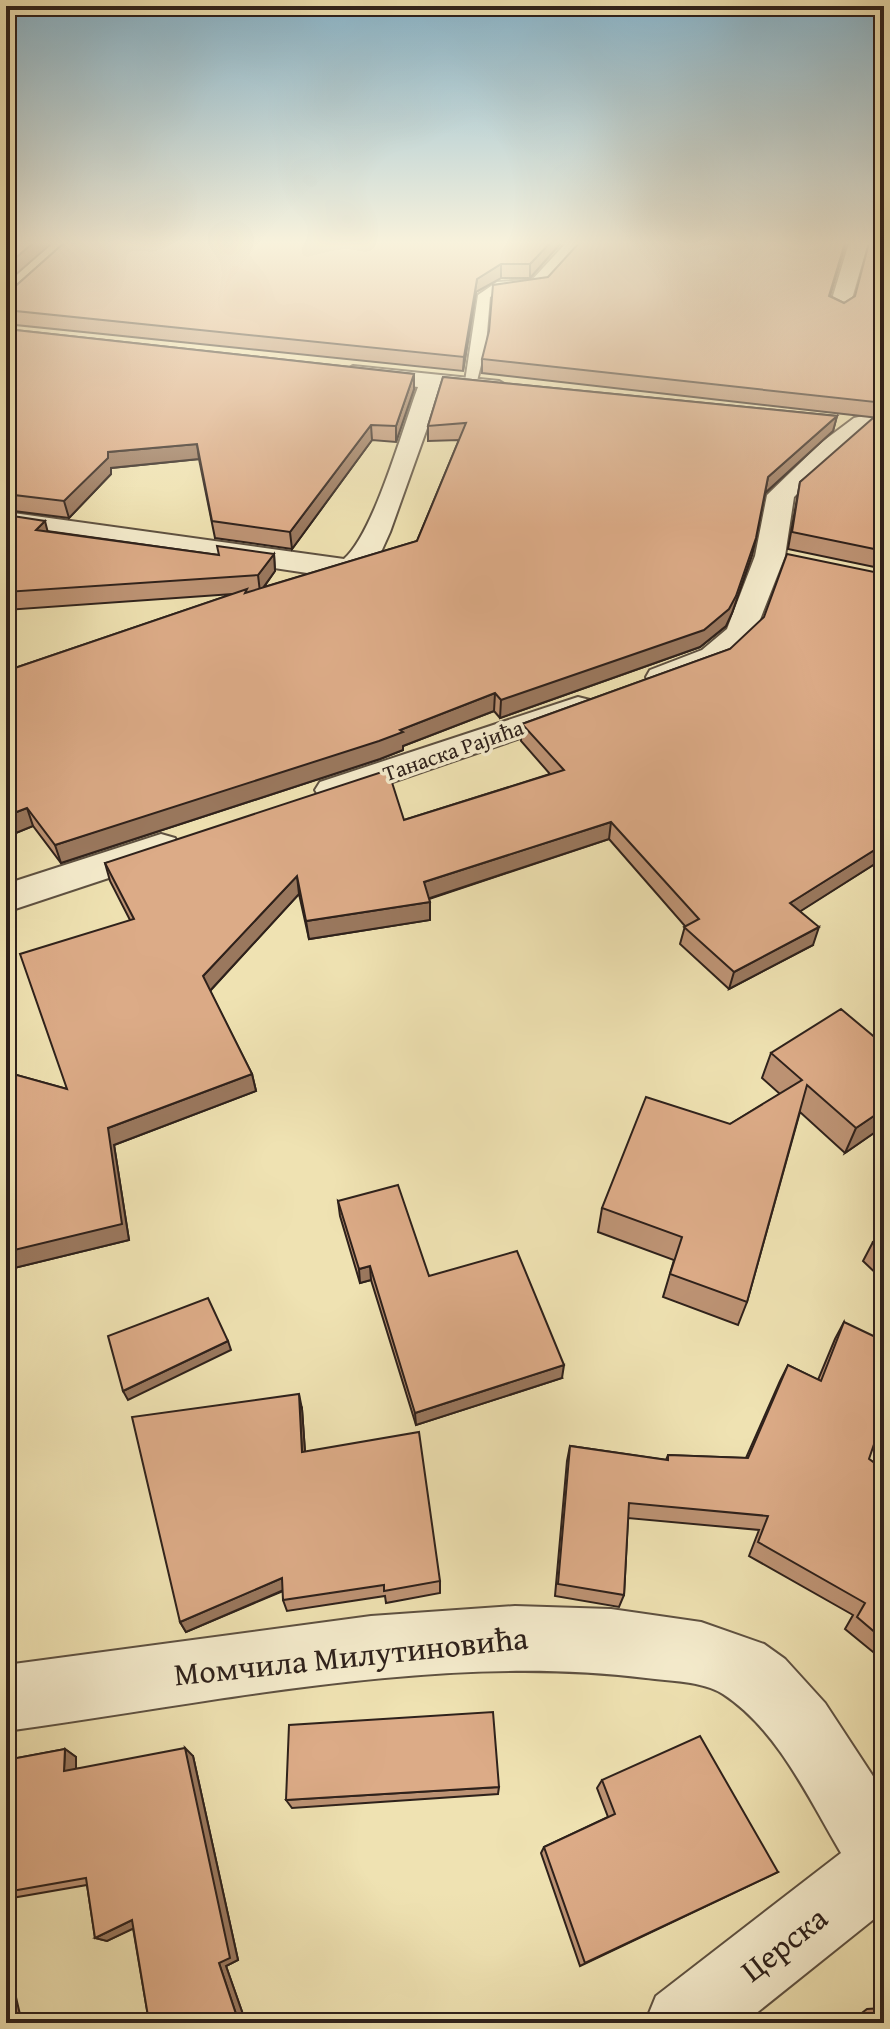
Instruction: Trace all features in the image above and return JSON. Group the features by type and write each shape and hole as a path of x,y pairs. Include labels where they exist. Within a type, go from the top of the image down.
{"street":[{"path":"337,371 516,389"},
{"path":"6,520 334,568 351,567 363,555 432,381"},
{"name":"Танаска Рајића","path":"297,802 622,692 713,657 741,633 784,559 781,495 860,423"},
{"path":"6,898 192,837"},
{"name":"Момчила Милутиновића","path":"6,1698 377,1647 532,1635 603,1638 713,1655 743,1668 769,1688 789,1711 884,1859"},
{"name":"Церска","path":"683,2023 884,1865"}],"lane":[{"path":"469,385 480,338"}],"building":[{"path":"6,338 85,338 414,374 396,426 371,425 290,532 212,521 197,444 108,452 108,458 64,501 6,494"},
{"path":"276,338 467,338 464,357"},
{"path":"487,338 884,338 884,403 482,359"},
{"path":"443,377 837,416 768,477 756,538 736,596 729,609 704,630 501,700 495,693 379,741 55,845 27,808 6,816 6,671 247,589 245,593 417,541 466,423 428,426"},
{"path":"873,418 884,418 884,551 792,532 800,482"},
{"path":"6,515 45,521 36,530 219,555 217,546 274,554 258,575 6,592"},
{"path":"787,554 884,574 884,844 790,903 819,927 734,972 684,927 699,919 611,822 424,882 430,902 306,921 297,876 203,976 252,1074 108,1128 122,1224 6,1252 6,1072 67,1089 20,954 134,919 105,863 388,770 404,820 564,770 522,724 730,649 764,617"},
{"path":"841,1009 884,1045 884,1109 856,1128 807,1085 747,1302 670,1274 682,1237 602,1208 646,1097 730,1124 802,1080 771,1053"},
{"path":"398,1185 429,1276 517,1251 564,1365 415,1413 370,1266 359,1269 338,1201"},
{"path":"884,1233 884,1252 873,1242"},
{"path":"208,1298 228,1341 123,1391 108,1336"},
{"path":"844,1322 884,1341 884,1415 869,1459 884,1470 884,1640 857,1617 865,1603 758,1542 768,1516 629,1503 624,1595 558,1584 570,1446 668,1460 668,1455 748,1458 788,1365 821,1381"},
{"path":"299,1394 302,1452 419,1432 440,1581 384,1591 384,1585 283,1600 282,1578 180,1622 132,1417"},
{"path":"493,1712 499,1787 286,1800 289,1725"},
{"path":"700,1736 778,1872 585,1963 544,1847 615,1814 602,1780"},
{"path":"185,1748 230,1958 219,1963 239,2023 138,2023 148,2016 132,1920 95,1938 86,1878 6,1892 6,1760 65,1749 64,1771"},
{"path":"882,2008 884,2023 864,2023"}]}
